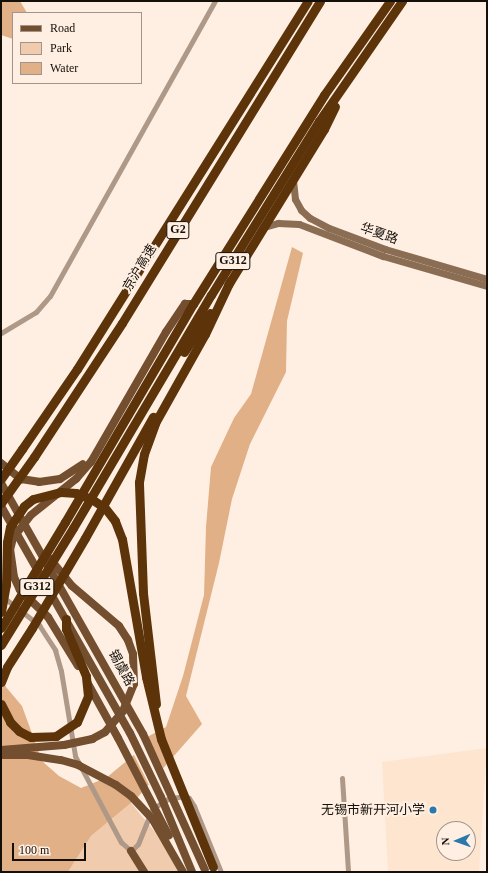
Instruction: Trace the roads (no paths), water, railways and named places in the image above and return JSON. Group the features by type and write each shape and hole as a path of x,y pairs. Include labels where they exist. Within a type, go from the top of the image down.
{"highway":[{"name":"京沪高速","path":"1,479 81,362 308,1"},
{"name":"京沪高速","path":"1,505 122,323 320,1"},
{"name":"G312","path":"1,628 193,304 324,95 390,1"},
{"name":"G312","path":"1,646 175,356 319,121 402,1"},
{"path":"175,356 184,353 264,227 324,129 344,85"},
{"path":"159,728 143,593 139,482 144,454 155,423 185,369 230,281"},
{"path":"1,682 7,667 32,628 85,538 118,475 166,394 185,369"},
{"path":"1,612 6,585 7,542 10,527 24,506 33,499 61,492 76,493 93,500 115,521 122,539 143,663 168,761 212,871"},
{"path":"1,704 10,722 19,731 31,737 56,736 77,722 88,696 86,676 66,629 66,619"}],"main road":[{"path":"184,872 160,816 59,632 48,617 20,590 10,564 10,550 20,526 76,479 93,456 166,332 185,304 193,304"},
{"path":"1,463 21,478 30,482 52,481 68,476 93,456"},
{"name":"锡虞路","path":"1,483 143,734 212,871"},
{"name":"锡虞路","path":"1,505 130,733 161,797 192,872"},
{"path":"1,750 64,745 92,739 105,732 123,711 134,684 133,654 119,626 72,586 37,545"},
{"path":"1,755 28,755 61,760 78,765 116,785 131,796 153,820 184,872"},
{"path":"131,851 144,872"}],"street":[{"path":"1,333 36,312 50,296 215,1"},
{"name":"华夏路","path":"294,177 294,194 301,210 310,218 329,228 386,249 487,279"},
{"name":"华夏路","path":"264,227 278,223 299,224 383,256 487,286"},
{"path":"1,592 11,605 39,625 55,650 62,671 74,751 82,772 121,842 131,851 138,844 152,808 168,799 184,796 189,798 194,806 212,871"},
{"path":"342,778 348,872"}],"water":[{"path":"1,1 20,1 26,12 12,12 12,39 1,35"},
{"path":"292,247 303,253 287,321 286,372 250,444 232,499 219,563 186,696 202,724 137,798 91,836 68,872 1,872 1,676 6,687 22,706 42,761 59,776 81,788 106,778 141,749 149,736 166,727 183,676 204,595 206,527 211,467 234,418 251,394"}],"place":[{"name":"无锡市新开河小学","path":"433,810"}]}
